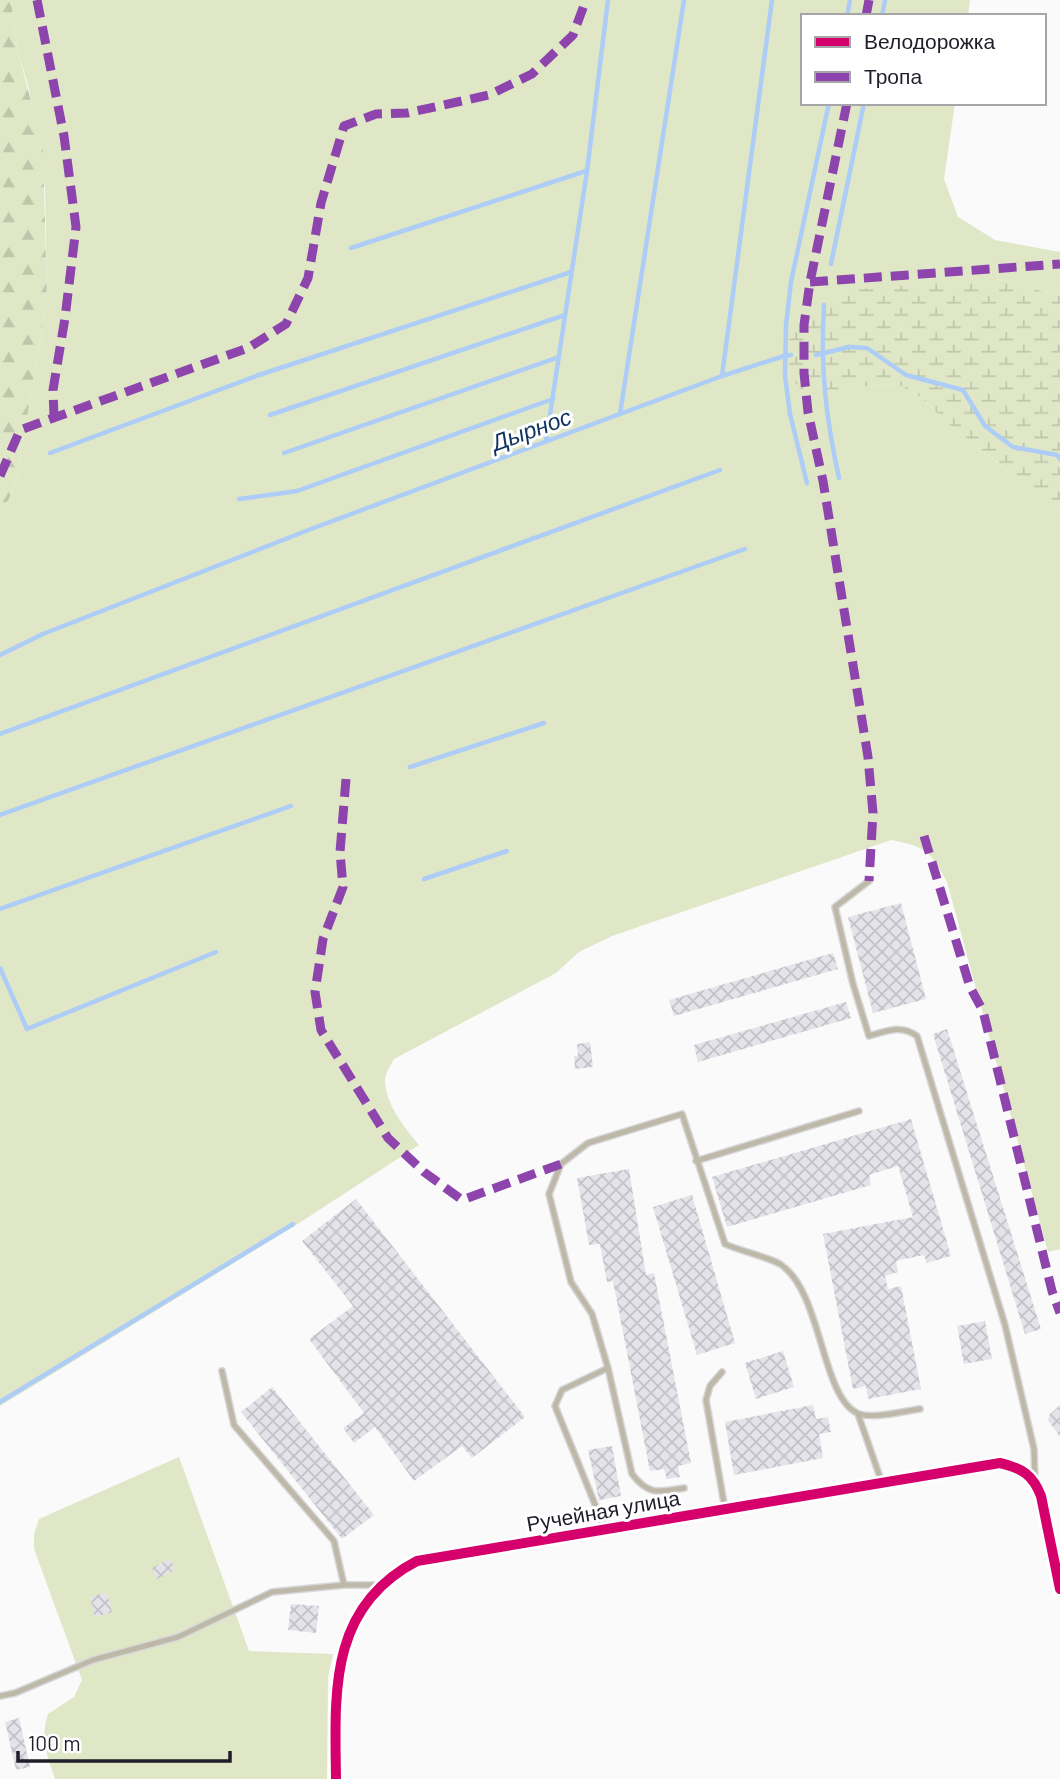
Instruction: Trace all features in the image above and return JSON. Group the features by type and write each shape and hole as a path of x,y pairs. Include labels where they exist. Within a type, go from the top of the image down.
{"street":[{"name":"Ручейная улица","path":"335,1779 337,1678 341,1656 368,1601 400,1570 417,1562 1000,1463 1021,1468 1035,1482"},
{"path":"1035,1482 1041,1496 1060,1589"}],"lane":[{"path":"869,881 835,907 853,984 869,1036 898,1028 909,1030 917,1036 1005,1325 1034,1449 1035,1482"},
{"path":"696,1161 859,1111"},
{"path":"684,1488 656,1492 642,1487 632,1474 608,1368 592,1314 571,1282 549,1194 561,1164 588,1143 682,1114 725,1244 780,1265 803,1290 842,1402 858,1414 883,1483"},
{"path":"605,1529 555,1406 562,1390 608,1368"},
{"path":"222,1371 234,1425 334,1541 344,1585"},
{"path":"722,1372 715,1377 706,1401 725,1509"},
{"path":"858,1414 881,1415 920,1409"},
{"path":"0,1696 15,1693 93,1660 178,1637 272,1592 344,1585 382,1585"}],"green space":[{"path":"0,0 11,0 17,48 43,147 47,300 17,477 9,499 0,513"},
{"path":"11,0 970,0 968,14 801,14 801,105 955,105 944,179 958,217 995,240 1060,252 1060,296 996,279 854,389 899,385 922,398 946,422 1060,512 1060,1249 1048,1252 947,882 926,852 891,840 612,936 579,952 556,973 394,1059 385,1077 388,1098 419,1145 293,1227 0,1406 0,513 9,499 17,477 47,300 45,187 29,89 17,48"},
{"path":"996,279 1060,296 1060,512 946,422 922,398 899,385 868,386 818,396 799,388 783,365 784,346 793,327 808,312 845,290"},
{"path":"179,1457 249,1651 333,1654 328,1677 327,1779 55,1779 45,1739 48,1714 74,1697 82,1680 34,1549 34,1534 39,1519"}],"building":[{"path":"901,903 926,999 873,1013 848,917"},
{"path":"833,953 838,969 674,1016 669,1000"},
{"path":"846,1002 851,1018 698,1062 694,1045"},
{"path":"947,1029 1041,1329 1025,1334 933,1034"},
{"path":"590,1042 593,1067 575,1069 577,1044"},
{"path":"911,1119 951,1256 927,1263 924,1255 896,1261 898,1272 885,1276 888,1289 901,1286 921,1389 868,1399 866,1386 853,1389 823,1234 913,1217 898,1166 869,1175 871,1185 727,1227 712,1177"},
{"path":"629,1169 646,1275 654,1273 691,1463 678,1466 680,1477 667,1479 664,1469 650,1471 613,1281 607,1282 600,1244 589,1245 577,1178"},
{"path":"692,1195 735,1343 697,1355 653,1207"},
{"path":"356,1199 525,1417 472,1458 462,1446 414,1481 375,1427 354,1443 343,1428 364,1413 309,1339 353,1306 302,1241"},
{"path":"985,1321 992,1359 964,1364 957,1326"},
{"path":"783,1351 794,1387 756,1399 745,1363"},
{"path":"272,1387 374,1515 342,1539 241,1412"},
{"path":"813,1405 816,1419 828,1417 831,1432 819,1434 823,1458 734,1475 725,1422"},
{"path":"1060,1405 1060,1437 1048,1420 1050,1414"},
{"path":"612,1446 621,1496 599,1500 588,1450"},
{"path":"170,1559 175,1570 157,1579 152,1568"},
{"path":"107,1593 112,1612 95,1617 90,1597"},
{"path":"291,1604 319,1606 316,1633 288,1630"},
{"path":"19,1718 30,1767 16,1770 5,1722"}],"waterway":[{"path":"546,441 587,171 608,0"},
{"path":"620,414 684,0"},
{"name":"Дырнос","path":"722,376 772,0"},
{"path":"847,14 850,0"},
{"path":"882,14 885,0"},
{"path":"807,483 790,414 785,376 786,325 791,282 829,105"},
{"path":"831,264 864,105"},
{"path":"351,248 586,171"},
{"path":"50,453 256,376 571,272"},
{"path":"824,305 825,393 839,478"},
{"path":"270,415 565,315"},
{"path":"816,355 849,347 867,348 906,375 963,390 985,426 1013,447 1057,455 1060,459"},
{"name":"Дырнос","path":"0,655 43,634 311,529 722,376 791,355"},
{"path":"284,453 559,357"},
{"path":"239,499 297,491 553,399"},
{"path":"0,734 720,470"},
{"path":"0,815 745,549"},
{"path":"410,767 544,723"},
{"path":"0,909 291,806"},
{"path":"424,879 507,851"},
{"path":"0,968 27,1029 216,952"},
{"path":"0,1402 293,1224"}],"marked path":[{"path":"37,0 64,136 76,227 53,390 54,416"},
{"path":"0,476 20,430 248,348 286,324 308,278 321,203 344,126 376,114 407,113 489,95 532,74 573,35 586,0"},
{"path":"866,14 869,0"},
{"path":"847,105 810,282 804,325 804,373 808,412 823,481 868,757 873,813 869,881"},
{"path":"810,282 1060,264"},
{"path":"346,779 340,852 343,887 323,939 315,992 321,1030 388,1138 424,1172 462,1200 561,1164"},
{"path":"924,836 970,987 983,1011 1052,1291 1060,1313"}],"cycle path":[{"path":"336,1779 338,1685 343,1655 352,1628 367,1603 388,1580 417,1561 1000,1463 1015,1467 1026,1474 1038,1489 1060,1589"}]}
